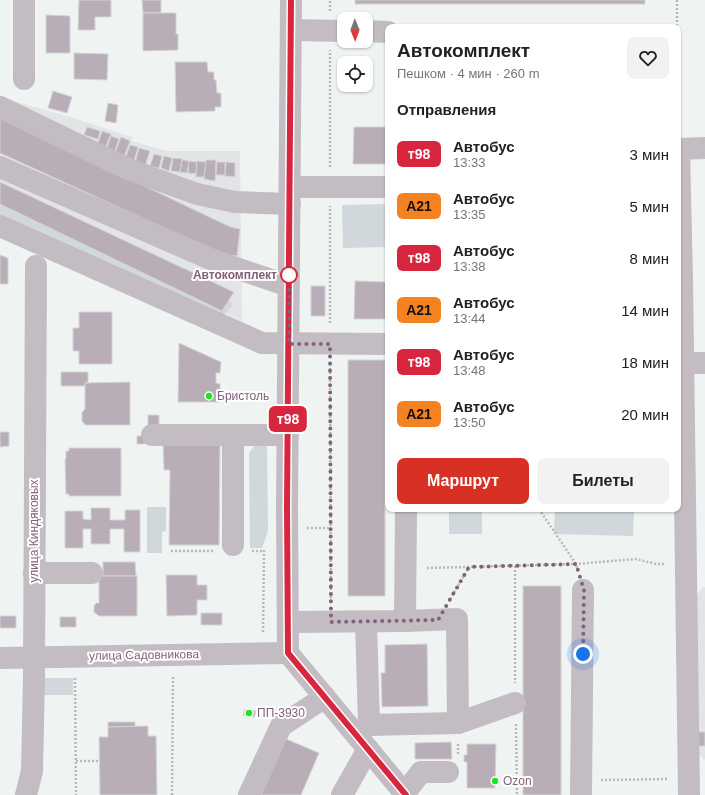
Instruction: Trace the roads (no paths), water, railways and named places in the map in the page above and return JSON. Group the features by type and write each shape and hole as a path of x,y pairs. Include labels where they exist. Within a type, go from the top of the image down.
{"street":[{"path":"24,0 24,79"},
{"path":"291,0 288,653 325,697 364,736 406,794 421,772 448,772"},
{"path":"291,30 337,31"},
{"path":"373,31 385,32"},
{"path":"0,107 128,169 197,194 235,202 290,196 330,187 385,187"},
{"path":"681,149 705,148"},
{"path":"0,167 215,261 289,286"},
{"path":"0,226 262,343 385,344"},
{"path":"681,256 685,564 694,784"},
{"name":"улица Киндяковых","path":"26,795 32,771 36,266"},
{"path":"683,363 705,363"},
{"path":"152,435 288,435"},
{"path":"233,435 233,545"},
{"path":"404,621 406,512"},
{"path":"34,573 92,573"},
{"path":"582,788 584,590"},
{"path":"288,622 366,622 457,619 458,723"},
{"path":"342,795 364,736 366,622"},
{"name":"улица Садовникова","path":"0,658 288,653"},
{"path":"249,795 281,726 325,697"},
{"path":"364,736 458,723 515,703"}],"place":[{"name":"Автокомплект","path":"289,275"},
{"name":"Бристоль","path":"209,396"},
{"name":"ПП-3930","path":"249,713"},
{"name":"Ozon","path":"495,781"}]}
